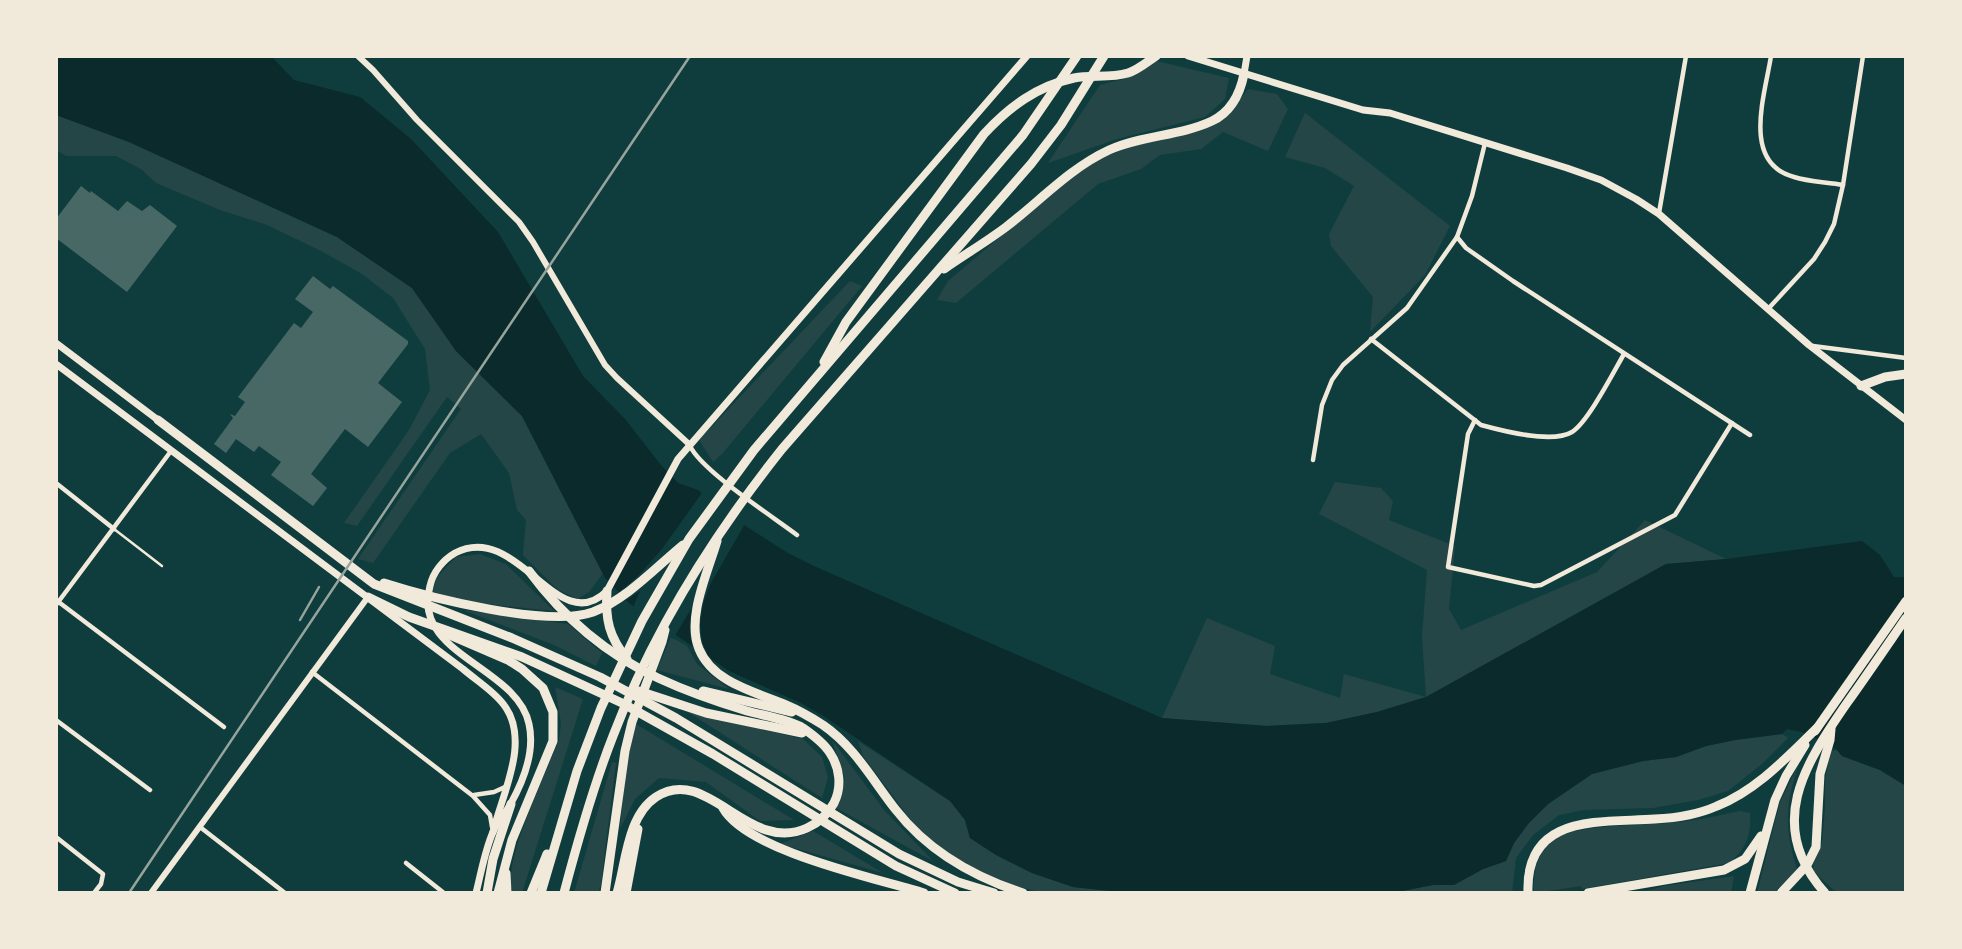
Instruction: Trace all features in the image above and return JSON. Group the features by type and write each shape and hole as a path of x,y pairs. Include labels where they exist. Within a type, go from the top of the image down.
{"highway":[{"path":"541,893 563,817 601,708 642,621 689,540 734,476 982,185 1051,97 1077,56"},
{"path":"564,893 594,789 620,717 667,617 719,533 751,488 1031,164 1086,88 1104,56"},
{"path":"1127,74 1134,69 1140,56"},
{"path":"815,379 846,322 984,134 1015,104 1033,92 1074,78 1127,74 1156,56"},
{"path":"931,278 1005,228 1090,160 1132,142 1206,124 1220,118 1237,95 1244,74"},
{"path":"1861,386 1885,377 1906,374"},
{"path":"158,420 374,584 512,638 600,677 676,718 899,854 939,874 994,893"},
{"path":"719,533 696,612 695,634 706,662 717,673 734,683 791,707 824,726 849,747 896,810 933,846 979,876 1023,893"},
{"path":"358,571 384,583 434,597 556,618 593,612 609,604 625,594 689,540"},
{"path":"529,571 546,595 600,644 633,666 699,695 796,726 825,745 839,778 839,790 833,804 819,821 799,831 779,832 758,827 698,792 677,789 655,797 643,811 633,830 617,893"},
{"path":"607,591 606,620 609,631 633,666"},
{"path":"368,597 508,660 535,680 548,698 553,712 553,741 508,853 498,893"},
{"path":"1528,893 1528,876 1536,855 1545,842 1563,828 1592,821 1652,820 1696,813 1733,799 1788,762 1817,728 1906,601"},
{"path":"605,892 619,780 632,722 662,642 667,617"},
{"path":"1825,893 1816,883 1800,852 1794,824 1800,783 1807,766 1831,727 1906,618"},
{"path":"422,622 450,629 522,657 601,692 713,754 896,866 955,893"},
{"path":"600,677 697,710 810,734"},
{"path":"685,688 801,714"},
{"path":"1781,893 1801,872 1814,852 1818,834 1819,785 1831,727"},
{"path":"1750,893 1788,762"},
{"path":"487,893 493,859 511,804"},
{"path":"723,808 728,818 772,846 923,893"},
{"path":"626,893 643,811"},
{"path":"531,893 563,817"},
{"path":"1588,893 1708,874 1734,867 1750,853 1770,818"},
{"path":"508,853 508,893"}],"main road":[{"path":"493,832 511,804 530,750 526,715 514,696 447,642 436,629 431,617 428,590 432,576 442,563 465,549 493,549 516,561 555,593 577,603 597,601 607,591 673,465 1027,56"},
{"path":"1188,56 1363,110 1390,113 1591,176 1612,186 1659,214 1809,345 1906,421"},
{"path":"1244,74 1247,56"},
{"path":"56,343 158,420"},
{"path":"56,364 368,597 391,618 463,670 505,706 512,719 516,744 476,893"}],"street":[{"path":"358,56 373,69 417,120 519,222 605,365 617,379 690,445 694,454 712,470 797,535"},
{"path":"1659,214 1686,56"},
{"path":"1771,56 1759,137 1762,150 1769,162 1780,172 1843,185"},
{"path":"1768,309 1814,259 1837,214 1863,56"},
{"path":"1313,460 1322,405 1329,388 1343,365 1407,308 1457,237 1472,196 1485,143"},
{"path":"1457,237 1466,248 1624,355 1750,435"},
{"path":"1371,339 1481,425 1497,430 1554,438 1565,435 1582,422 1624,355"},
{"path":"1809,345 1906,358"},
{"path":"1475,420 1468,434 1448,567 1534,586 1553,579 1675,515 1732,423"},
{"path":"171,451 57,602 223,727"},
{"path":"56,483 114,528"},
{"path":"151,893 368,597"},
{"path":"313,672 473,796 490,815 493,832"},
{"path":"56,720 150,790"},
{"path":"473,796 505,788"},
{"path":"199,826 285,893"},
{"path":"56,837 97,868 104,877 94,893"},
{"path":"406,863 444,893"}],"lane":[{"path":"114,528 162,566"}],"shaded area":[{"path":"56,56 271,56 294,80 360,97 411,139 498,232 583,376 625,419 678,483 698,490 730,516 788,553 816,567 1162,718 1267,726 1326,723 1377,712 1426,697 1666,564 1862,541 1880,555 1894,577 1906,579 1906,786 1880,770 1842,756 1822,741 1787,729 1782,734 1706,746 1676,757 1643,761 1592,774 1548,804 1528,824 1514,843 1506,861 1483,869 1454,885 1433,885 1392,893 1129,893 1073,887 1032,873 970,838 965,820 950,801 825,717 801,703 729,671 630,604 605,578 522,416 456,351 412,288 337,237 129,142 56,115"},
{"path":"1156,61 1229,78 1225,99 1205,117 1117,139 1048,163 1100,85 1123,79"},
{"path":"1248,89 1277,94 1288,109 1268,151 1223,132 1201,149 1160,155 1141,169 1098,184 956,303 937,300 948,281 1073,175 1102,157 1227,116"},
{"path":"1305,113 1450,226 1425,275 1370,332 1373,297 1331,246 1329,234 1354,186 1325,168 1285,157"},
{"path":"56,115 129,142 337,237 412,288 456,351 522,416 603,573 590,591 578,599 558,590 523,555 526,520 517,510 509,473 481,434 450,453 373,563 358,559 461,409 447,397 357,526 344,523 409,430 430,390 425,349 393,298 362,274 321,251 267,225 220,210 156,183 141,169 116,156 66,156 56,150"},
{"path":"850,281 862,286 713,462 699,440"},
{"path":"1335,482 1381,488 1393,501 1389,520 1455,546 1449,609 1461,630 1597,572 1645,520 1726,559 1666,564 1426,697 1422,637 1427,570 1319,514"},
{"path":"480,554 506,564 554,611 486,604 432,594 437,577 456,557"},
{"path":"463,610 568,624 602,653 596,666 554,645"},
{"path":"1207,618 1275,646 1270,674 1340,698 1344,674 1426,697 1377,712 1326,723 1266,726 1162,718"},
{"path":"671,637 687,646 697,664 729,689 657,670"},
{"path":"555,687 583,699 522,893 513,893 513,862 519,841 559,740 561,723"},
{"path":"688,712 803,739 822,757 828,777 822,798"},
{"path":"636,724 794,820 760,821 706,782 659,778 635,799 620,829 625,769"},
{"path":"1782,734 1788,738 1762,764 1728,791 1698,800 1653,808 1584,810 1559,815 1533,835 1516,858 1512,893 1392,893 1433,885 1454,885 1483,869 1506,861 1514,843 1528,824 1548,804 1592,774 1643,761 1676,757 1706,746"},
{"path":"832,740 884,810 933,861 836,808 845,779"},
{"path":"858,741 950,801 965,820 970,838 996,855 1032,873 1073,887 1129,893 1043,893 1005,883 961,863 919,831 863,756"},
{"path":"1837,750 1842,756 1880,770 1906,786 1906,893 1837,893 1814,872 1813,863 1822,842 1825,782 1830,751"},
{"path":"612,762 616,763 601,884 598,893 574,893"},
{"path":"1799,764 1788,816 1790,841 1797,869 1774,893 1757,893 1780,802"},
{"path":"1740,811 1750,813 1750,828 1743,847 1729,863 1582,889 1581,886 1534,893 1534,876 1541,854 1551,842 1567,833 1595,828 1679,822"},
{"path":"813,831 883,873 780,844"},
{"path":"1734,876 1731,893 1639,893 1664,886"}],"pier":[{"path":"704,490 746,522 711,583 703,604 700,624 702,642 708,655 717,666 737,679 696,654 690,636 691,609 673,639 632,610 640,591 623,602 616,595 637,577 662,549"}],"building":[{"path":"81,186 118,211 127,201 142,211 150,205 177,226 127,292 56,238 56,219"},
{"path":"313,276 330,289 333,286 408,341 408,344 378,383 402,402 368,447 345,429 311,474 327,488 313,506 271,475 281,462 259,446 254,452 236,439 226,453 214,444 233,418 230,414 235,416 245,402 238,397 294,323 301,328 313,312 295,299"}],"railway":[{"path":"129,893 690,56"},
{"path":"300,620 319,587"}]}
